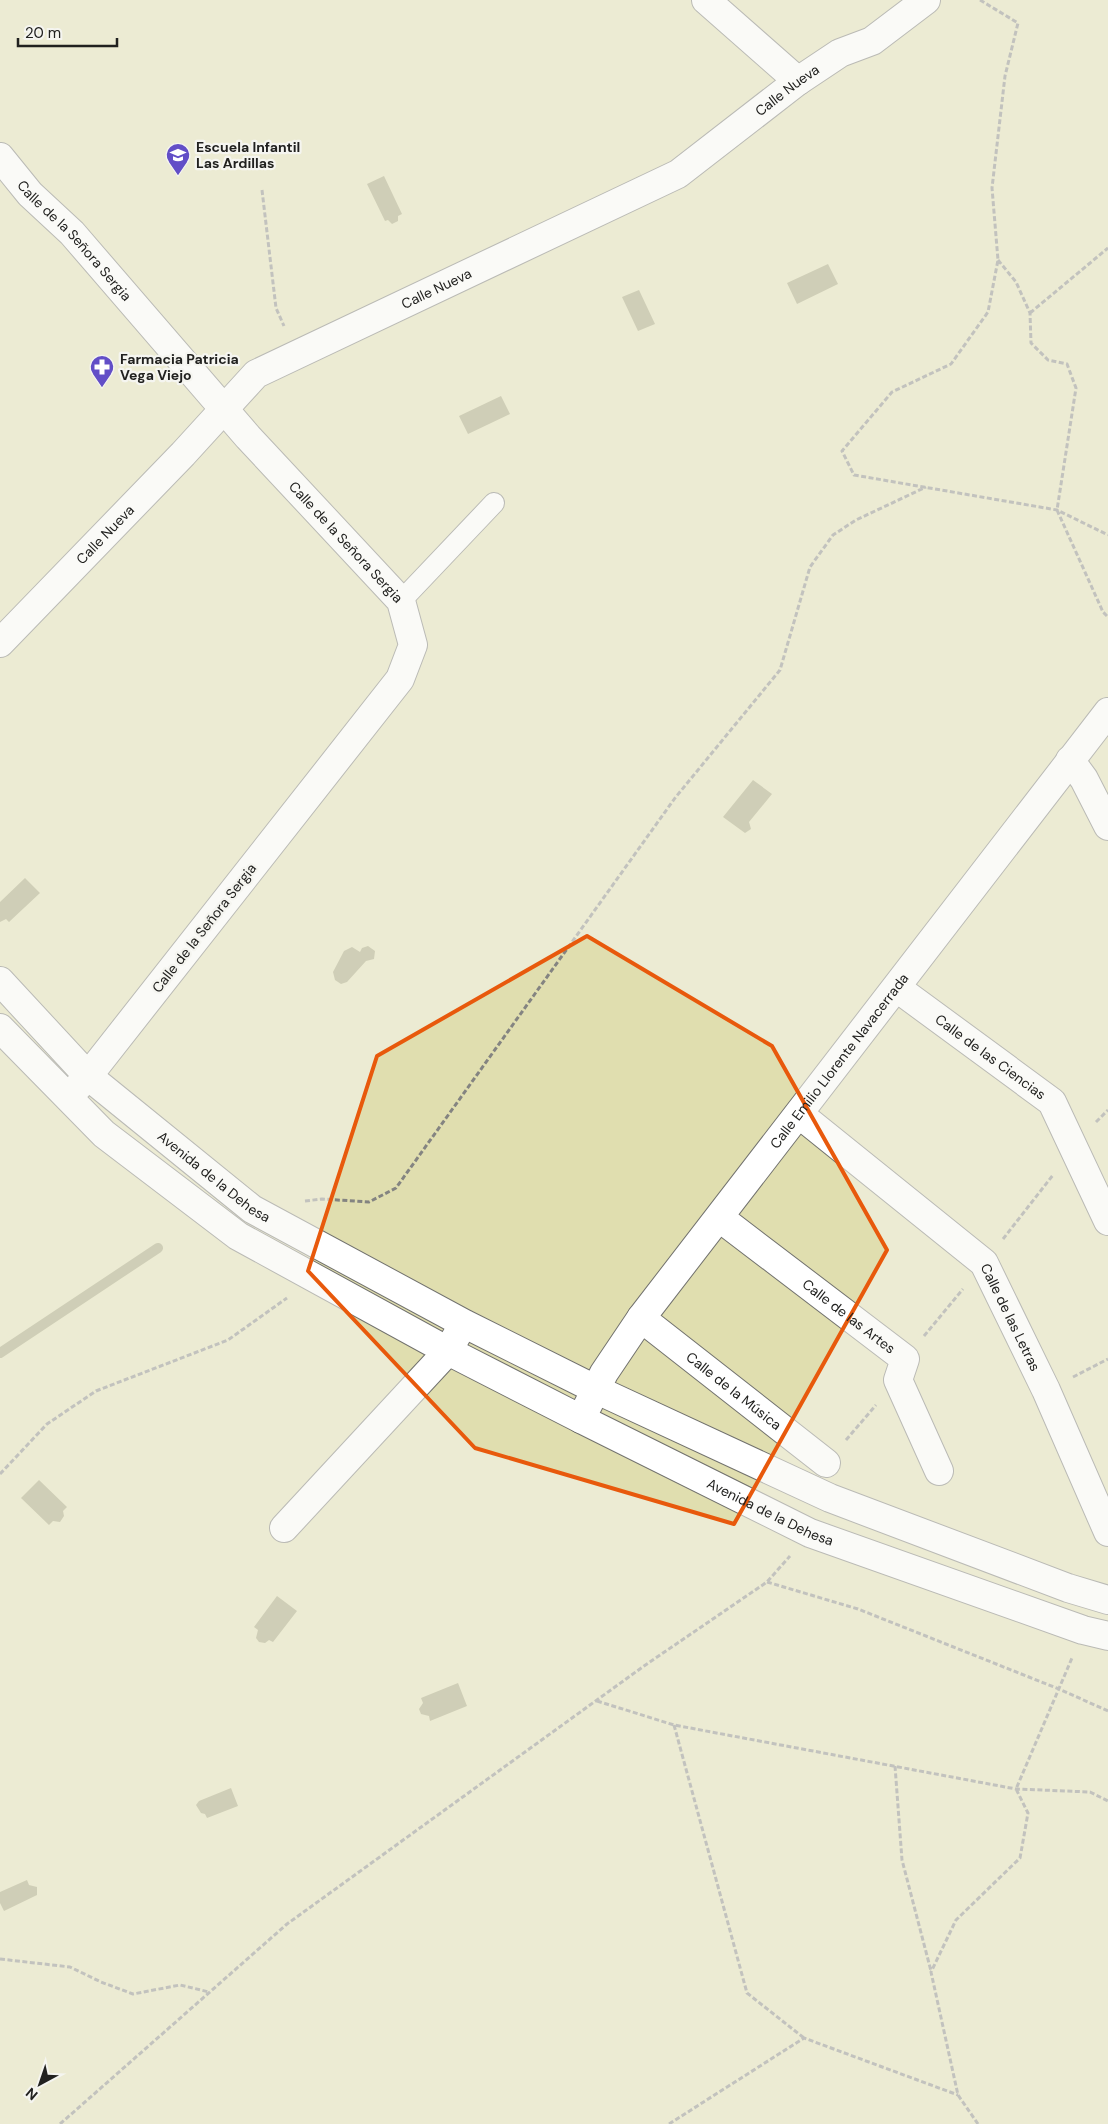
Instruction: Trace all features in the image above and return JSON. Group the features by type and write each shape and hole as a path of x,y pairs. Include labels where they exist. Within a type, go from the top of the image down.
{"street":[{"path":"706,0 798,80"},
{"name":"Calle Nueva","path":"0,644 183,454 256,374 292,355 678,174 798,80 840,53 872,41 926,0"},
{"name":"Calle de la Señora Sergia","path":"0,157 30,194 72,233 224,408 400,601 413,645 400,678 88,1076 67,1098"},
{"name":"Calle Emilio Llorente Navacerrada","path":"582,1419 604,1373 642,1318 1108,712"},
{"path":"1070,760 1084,780 1108,826"},
{"name":"Avenida de la Dehesa","path":"0,981 88,1076 252,1209 465,1324 595,1390 830,1498 1068,1588 1108,1600"},
{"name":"Calle de las Ciencias","path":"897,988 1052,1102 1108,1221"},
{"name":"Avenida de la Dehesa","path":"0,1028 104,1134 238,1236 448,1351 810,1533 1096,1633"},
{"name":"Calle de las Letras","path":"799,1114 984,1263 1046,1390 1108,1532"},
{"name":"Calle de las Artes","path":"720,1218 902,1370 939,1471"},
{"name":"Calle de la Música","path":"642,1318 826,1463"},
{"path":"284,1528 448,1351 465,1324"}],"lane":[{"path":"400,601 494,502"}],"path":[{"path":"980,0 1018,23 1005,76 992,188 998,260 988,312 951,364 892,392 842,451 854,475 1057,510 1108,535"},
{"path":"262,190 276,308 287,332 292,355"},
{"path":"1030,313 1108,248"},
{"path":"998,260 1016,282 1030,313 1031,343 1048,360 1068,364 1076,388 1057,510 1103,612 1108,617"},
{"path":"252,1209 322,1199 369,1202 396,1188 675,798 780,670 810,567 833,535 856,520 926,487"},
{"path":"984,1263 1043,1189"},
{"path":"0,1474 47,1424 96,1391 228,1340 315,1278"},
{"path":"826,1463 902,1370 952,1302"},
{"path":"1046,1390 1108,1360"},
{"path":"60,2124 287,1924 596,1700 767,1582 810,1533"},
{"path":"767,1582 858,1609 1059,1689 1108,1711"},
{"path":"931,1972 956,1920 1020,1858 1028,1813 1016,1789 1059,1689 1096,1633"},
{"path":"596,1700 674,1725 1016,1789 1090,1792 1108,1801"},
{"path":"674,1725 747,1992 804,2038 958,2095"},
{"path":"895,1766 902,1860 931,1972 958,2095 978,2124"},
{"path":"0,1958 70,1968 133,1994 180,1985 209,1992"},
{"path":"669,2124 804,2038"}],"highlighted area":[{"path":"587,936 772,1046 887,1250 734,1524 475,1448 308,1271 377,1056"}],"shaded area":[{"path":"0,0 1108,0 1108,2124 0,2124"},
{"path":"384,176 402,214 398,216 398,221 392,224 388,220 385,221 367,184"},
{"path":"828,264 838,284 797,304 787,283"},
{"path":"639,290 655,324 638,331 622,297"},
{"path":"501,396 510,414 468,434 459,416"},
{"path":"753,780 772,794 749,822 751,829 745,833 723,817"},
{"path":"25,878 40,893 9,922 6,919 0,922 0,902"},
{"path":"368,946 375,951 374,959 366,961 347,982 341,984 335,980 333,972 344,951 352,947 360,952 362,948"},
{"path":"39,1480 67,1507 63,1511 64,1516 60,1522 53,1521 49,1525 21,1498"},
{"path":"277,1596 297,1611 273,1642 269,1640 265,1643 259,1642 256,1638 258,1630 254,1627"},
{"path":"458,1683 467,1706 430,1721 429,1716 421,1714 419,1709 423,1703 421,1698"},
{"path":"231,1788 238,1806 207,1818 205,1814 201,1813 196,1805 199,1801"},
{"path":"27,1880 29,1885 37,1887 37,1895 4,1911 0,1903 0,1892"}],"waterway":[{"path":"0,1353 158,1248"}],"place":[{"name":"Escuela Infantil Las Ardillas","path":"178,176"},
{"name":"Farmacia Patricia Vega Viejo","path":"102,388"}]}
